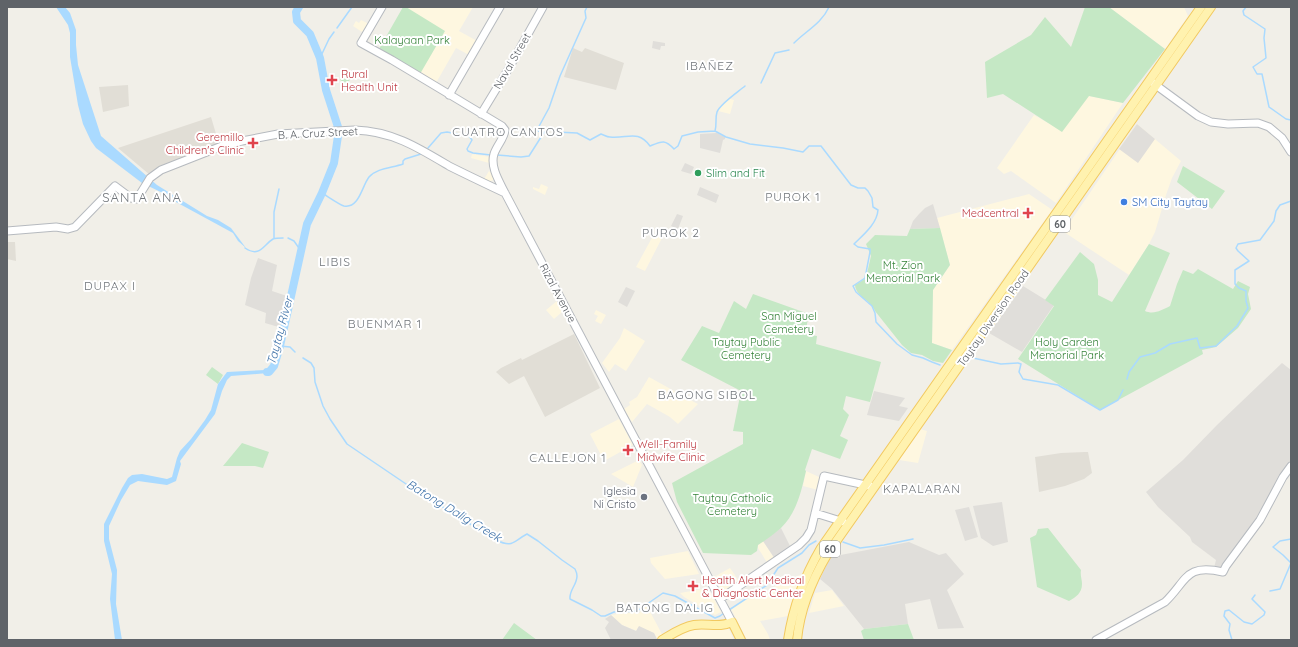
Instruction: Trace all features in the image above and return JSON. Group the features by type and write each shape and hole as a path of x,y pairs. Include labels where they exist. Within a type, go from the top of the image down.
{"main road":[{"name":"Taytay Diversion Road","path":"788,640 799,593 821,548 873,487 953,375 1154,83 1201,7"},
{"name":"Taytay Diversion Road","path":"797,640 807,595 820,566 864,485 1154,83 1212,7"},
{"path":"946,370 953,375"},
{"path":"662,640 688,626 725,626 732,622"},
{"name":"Rizal Avenue","path":"732,622 741,640"}],"street":[{"name":"Rizal Avenue","path":"382,7 361,43 502,126 505,130 494,156 495,172 732,622"},
{"path":"449,95 500,7"},
{"name":"Naval Street","path":"481,114 543,7"},
{"path":"1154,83 1198,116 1211,122 1228,124 1258,123 1269,127 1282,138 1291,152"},
{"name":"B. A. Cruz Street","path":"7,230 56,227 68,229 75,227 115,186 131,198 137,199 150,178 161,170 222,146 278,134 339,130 366,130 376,132 391,136 416,147 450,166 505,193"},
{"path":"1096,640 1165,602 1189,574 1199,570 1223,572 1260,520 1283,477 1291,466"},
{"path":"720,599 799,545 806,538 811,530 824,476 873,487"},
{"path":"815,513 844,522"}],"shaded area":[{"path":"406,7 473,7 459,31 479,42 471,56 456,48 436,83 420,74 413,12"},
{"path":"1109,7 1184,7 1188,16 1165,49"},
{"path":"361,20 369,24 362,32 353,26 356,21 359,23"},
{"path":"653,41 665,43 665,46 661,46 660,50 652,48"},
{"path":"573,48 582,52 585,48 624,63 616,90 564,77"},
{"path":"128,85 129,106 103,112 99,87"},
{"path":"1070,92 1123,103 1056,203 1011,171 1004,174 997,168 1034,115 1048,123"},
{"path":"730,99 734,100 730,114 718,111 720,106"},
{"path":"211,117 219,144 150,175 118,148"},
{"name":"SM City Taytay","path":"1137,124 1181,161 1172,178 1155,232 1129,275 1064,232 1067,227 1049,214 952,350 932,343 933,290 950,265 937,218 1029,194 1070,222"},
{"path":"1137,124 1155,139 1138,163 1119,149"},
{"path":"717,133 725,137 720,153 700,148 700,134"},
{"path":"472,154 490,157 489,163 471,158"},
{"path":"685,163 694,167 691,174 681,171"},
{"path":"489,171 495,179 487,183 483,181"},
{"path":"541,184 548,187 545,195 533,189 533,187 539,189"},
{"path":"700,187 719,195 716,203 697,195"},
{"path":"933,204 940,228 910,229 913,221 919,214 925,208"},
{"path":"677,214 683,216 678,229 671,226"},
{"path":"654,234 662,238 645,271 636,267"},
{"path":"7,242 15,242 16,261 7,259"},
{"path":"258,258 277,265 272,291 287,296 282,328 265,323 266,313 245,305 251,278"},
{"path":"1023,286 1054,305 1022,352 989,333"},
{"path":"626,287 635,291 627,307 618,302"},
{"path":"557,301 562,312 554,319 546,310"},
{"path":"596,310 606,315 601,324 595,321 598,316 594,314"},
{"path":"624,328 645,341 626,371 615,364 609,372 602,363 620,338"},
{"path":"574,334 600,388 545,417 524,376 509,384 496,372 521,358 522,360"},
{"path":"1282,363 1291,370 1291,464 1260,516 1221,570 1214,568 1216,560 1192,542 1190,537 1158,507 1146,492 1183,460 1217,425"},
{"path":"649,377 698,404 678,424 670,417 647,404 632,422 624,409 630,405 629,402 637,397"},
{"path":"874,391 905,398 899,406 908,408 899,421 867,415"},
{"path":"619,419 633,445 604,461 590,434"},
{"path":"920,429 927,431 918,463 899,460"},
{"path":"1088,452 1092,473 1084,479 1065,486 1039,492 1035,457 1061,453"},
{"path":"639,460 642,465 633,487 611,474"},
{"path":"806,471 821,479 818,490 803,486"},
{"path":"1002,502 1008,542 993,546 981,538 973,506"},
{"path":"969,507 978,537 965,541 955,510"},
{"path":"781,528 791,548 775,559 763,541"},
{"path":"763,541 775,559 768,564 758,548 758,545"},
{"path":"909,542 939,555 946,553 964,574 947,590 964,628 938,629 930,599 905,604 908,624 864,629 832,589 820,579 830,557"},
{"path":"688,551 699,574 665,579 651,563 650,558"},
{"path":"730,568 739,581 722,592 714,577"},
{"path":"802,574 788,616 760,621 770,640 747,640 731,609 752,595 761,595 779,584"},
{"path":"708,588 721,612 715,615 684,597 680,593"},
{"path":"832,590 844,606 809,613 815,593"},
{"path":"647,606 663,636 657,639 654,633 638,627 637,631 622,625 611,615 640,613 641,609"},
{"path":"611,615 622,625 636,631 639,626 654,633 657,639 611,640 605,628 609,622 605,619"},
{"path":"696,626 728,627 734,640 666,640"}],"green space":[{"name":"Kalayaan Park","path":"403,7 406,7 445,31 420,74 379,49"},
{"path":"1085,7 1109,7 1165,49 1123,103 1089,96 1062,132 1003,94 987,98 985,62 1031,35 1045,17 1071,47"},
{"path":"343,73 351,78 347,84 340,80"},
{"path":"1183,166 1225,191 1212,209 1177,182"},
{"name":"Mt. Zion Memorial Park","path":"940,228 950,265 933,290 932,343 952,350 943,363 933,361 922,355 911,353 902,345 873,307 858,293 855,285 866,278 871,256 866,244 875,235 907,236 910,229"},
{"name":"Holy Garden Memorial Park","path":"1149,244 1170,253 1145,311 1155,312 1170,306 1183,270 1193,274 1198,269 1233,289 1238,281 1250,287 1248,294 1251,309 1238,328 1216,347 1202,350 1203,354 1100,410 1018,359 1054,306 1045,300 1080,252 1094,264 1098,280 1098,295 1112,302"},
{"path":"753,294 809,314 805,334 817,336 816,344 881,362 870,402 846,396 843,409 849,415 840,436 848,440 840,459 812,449 805,470 798,501 791,515 781,528 758,545 757,551 751,555 703,553 677,502 672,483 743,444 743,432 733,431 741,391 681,360 702,326 719,333 734,301 746,309"},
{"path":"212,367 223,375 218,384 206,375"},
{"path":"242,443 269,452 263,468 255,466 223,466"},
{"path":"1048,528 1081,570 1081,590 1069,601 1037,587 1030,538 1036,535 1038,529"},
{"path":"514,623 537,640 502,640"},
{"path":"908,624 914,640 864,640 861,631 864,629"}],"water":[{"path":"56,7 65,7 70,13 76,30 78,65 101,136 157,185 207,216 218,220 231,228 246,248 238,241 233,233 176,202 169,196 142,183 96,148 83,124 78,105 70,57 70,33 68,25"},
{"path":"274,366 268,373 231,376 227,380 215,414 180,461 181,464 176,481 167,485 138,481 130,485 121,500 109,526 109,539 117,570 116,604 122,640 115,640 110,599 112,574 104,541 104,524 122,488 128,478 132,475 142,474 167,479 172,477 180,451 191,439 211,410 218,384 227,372 266,370"}],"waterway":[{"name":"Taytay River","path":"267,372 269,372 274,366 280,346 307,224 334,163 338,136 338,127 326,90 320,58 310,34 297,21 296,12 299,7"},
{"path":"337,28 352,7"},
{"path":"542,133 537,130 549,108 560,76 586,18 585,11 587,7"},
{"path":"794,43 822,18 829,7"},
{"path":"1246,7 1243,11 1244,15 1265,29 1264,38 1266,58 1253,67 1257,74 1262,74 1269,107 1286,119 1291,120"},
{"path":"320,58 334,32"},
{"path":"761,83 775,53 789,50"},
{"path":"715,131 717,112 725,102 745,86"},
{"path":"497,155 521,157 529,156 548,128 556,132 577,133 590,140 601,134 610,137 637,136 646,141 650,146 666,142 674,149 678,146 682,136 698,132 715,131 726,137 750,144 803,152 809,146 821,146 851,185 858,188 865,188 868,191 872,198 873,207 878,210 872,225 854,244 858,247 870,249 865,278 853,286 856,292 872,306 875,313 876,322 897,344 912,355 940,365"},
{"path":"428,148 441,133 447,132 469,136 472,140 467,149 468,151 491,155"},
{"path":"322,193 344,206 349,206 357,201 372,174 380,170 403,164 405,159 421,154"},
{"path":"274,238 274,212 279,189"},
{"path":"1127,379 1129,372 1140,357 1155,353 1170,344 1197,338 1200,348 1216,346 1237,326 1248,308 1246,291 1239,288 1235,284 1235,270 1249,261 1236,248 1238,244 1260,240 1274,221 1276,211 1280,205 1291,201"},
{"path":"245,248 254,252 258,251 273,239 283,238"},
{"path":"288,238 294,241 301,251"},
{"name":"Batong Dalig Creek","path":"280,346 290,347 295,352"},
{"name":"Batong Dalig Creek","path":"303,358 311,363 314,368 315,382 323,406 347,444 412,488 496,540 509,544 527,534 538,541 575,569 577,579 570,599 601,616 605,616 614,612 637,611 663,593 675,596 715,618 724,613"},
{"path":"973,358 1001,364 1021,364 1019,372 1023,379 1058,385 1100,410 1118,400 1123,390"},
{"name":"Batong Dalig Creek","path":"843,542 860,548 913,539"},
{"path":"1270,591 1280,589 1291,563 1273,547 1280,541 1291,539"},
{"name":"Batong Dalig Creek","path":"729,610 767,585 778,568 802,553 809,545 816,541"},
{"path":"1232,640 1229,630 1230,624 1224,616 1225,611 1229,610 1244,622 1252,624 1264,615 1265,612 1252,599 1255,595"}],"place":[{"name":"Rural Health Unit","path":"332,80"},
{"name":"Geremillo Children's Clinic","path":"253,143"},
{"name":"Slim and Fit","path":"698,173"},
{"name":"SM City Taytay","path":"1124,202"},
{"name":"Medcentral","path":"1028,213"},
{"name":"Well-Family Midwife Clinic","path":"628,450"},
{"name":"Iglesia Ni Cristo","path":"644,497"},
{"name":"Health Alert Medical & Diagnostic Center","path":"693,586"}],"district":[{"name":"IBAÑEZ","path":"710,66"},
{"name":"CUATRO CANTOS","path":"508,132"},
{"name":"SANTA ANA","path":"142,197"},
{"name":"PUROK 1","path":"793,197"},
{"name":"PUROK 2","path":"671,233"},
{"name":"LIBIS","path":"335,262"},
{"name":"DUPAX I","path":"110,286"},
{"name":"BUENMAR 1","path":"385,324"},
{"name":"BAGONG SIBOL","path":"707,395"},
{"name":"CALLEJON 1","path":"568,458"},
{"name":"KAPALARAN","path":"922,489"},
{"name":"BATONG DALIG","path":"665,608"}],"park label":[{"name":"San Miguel Cemetery","path":"789,322"},
{"name":"Taytay Public Cemetery","path":"746,348"},
{"name":"Taytay Catholic Cemetery","path":"732,504"}]}
